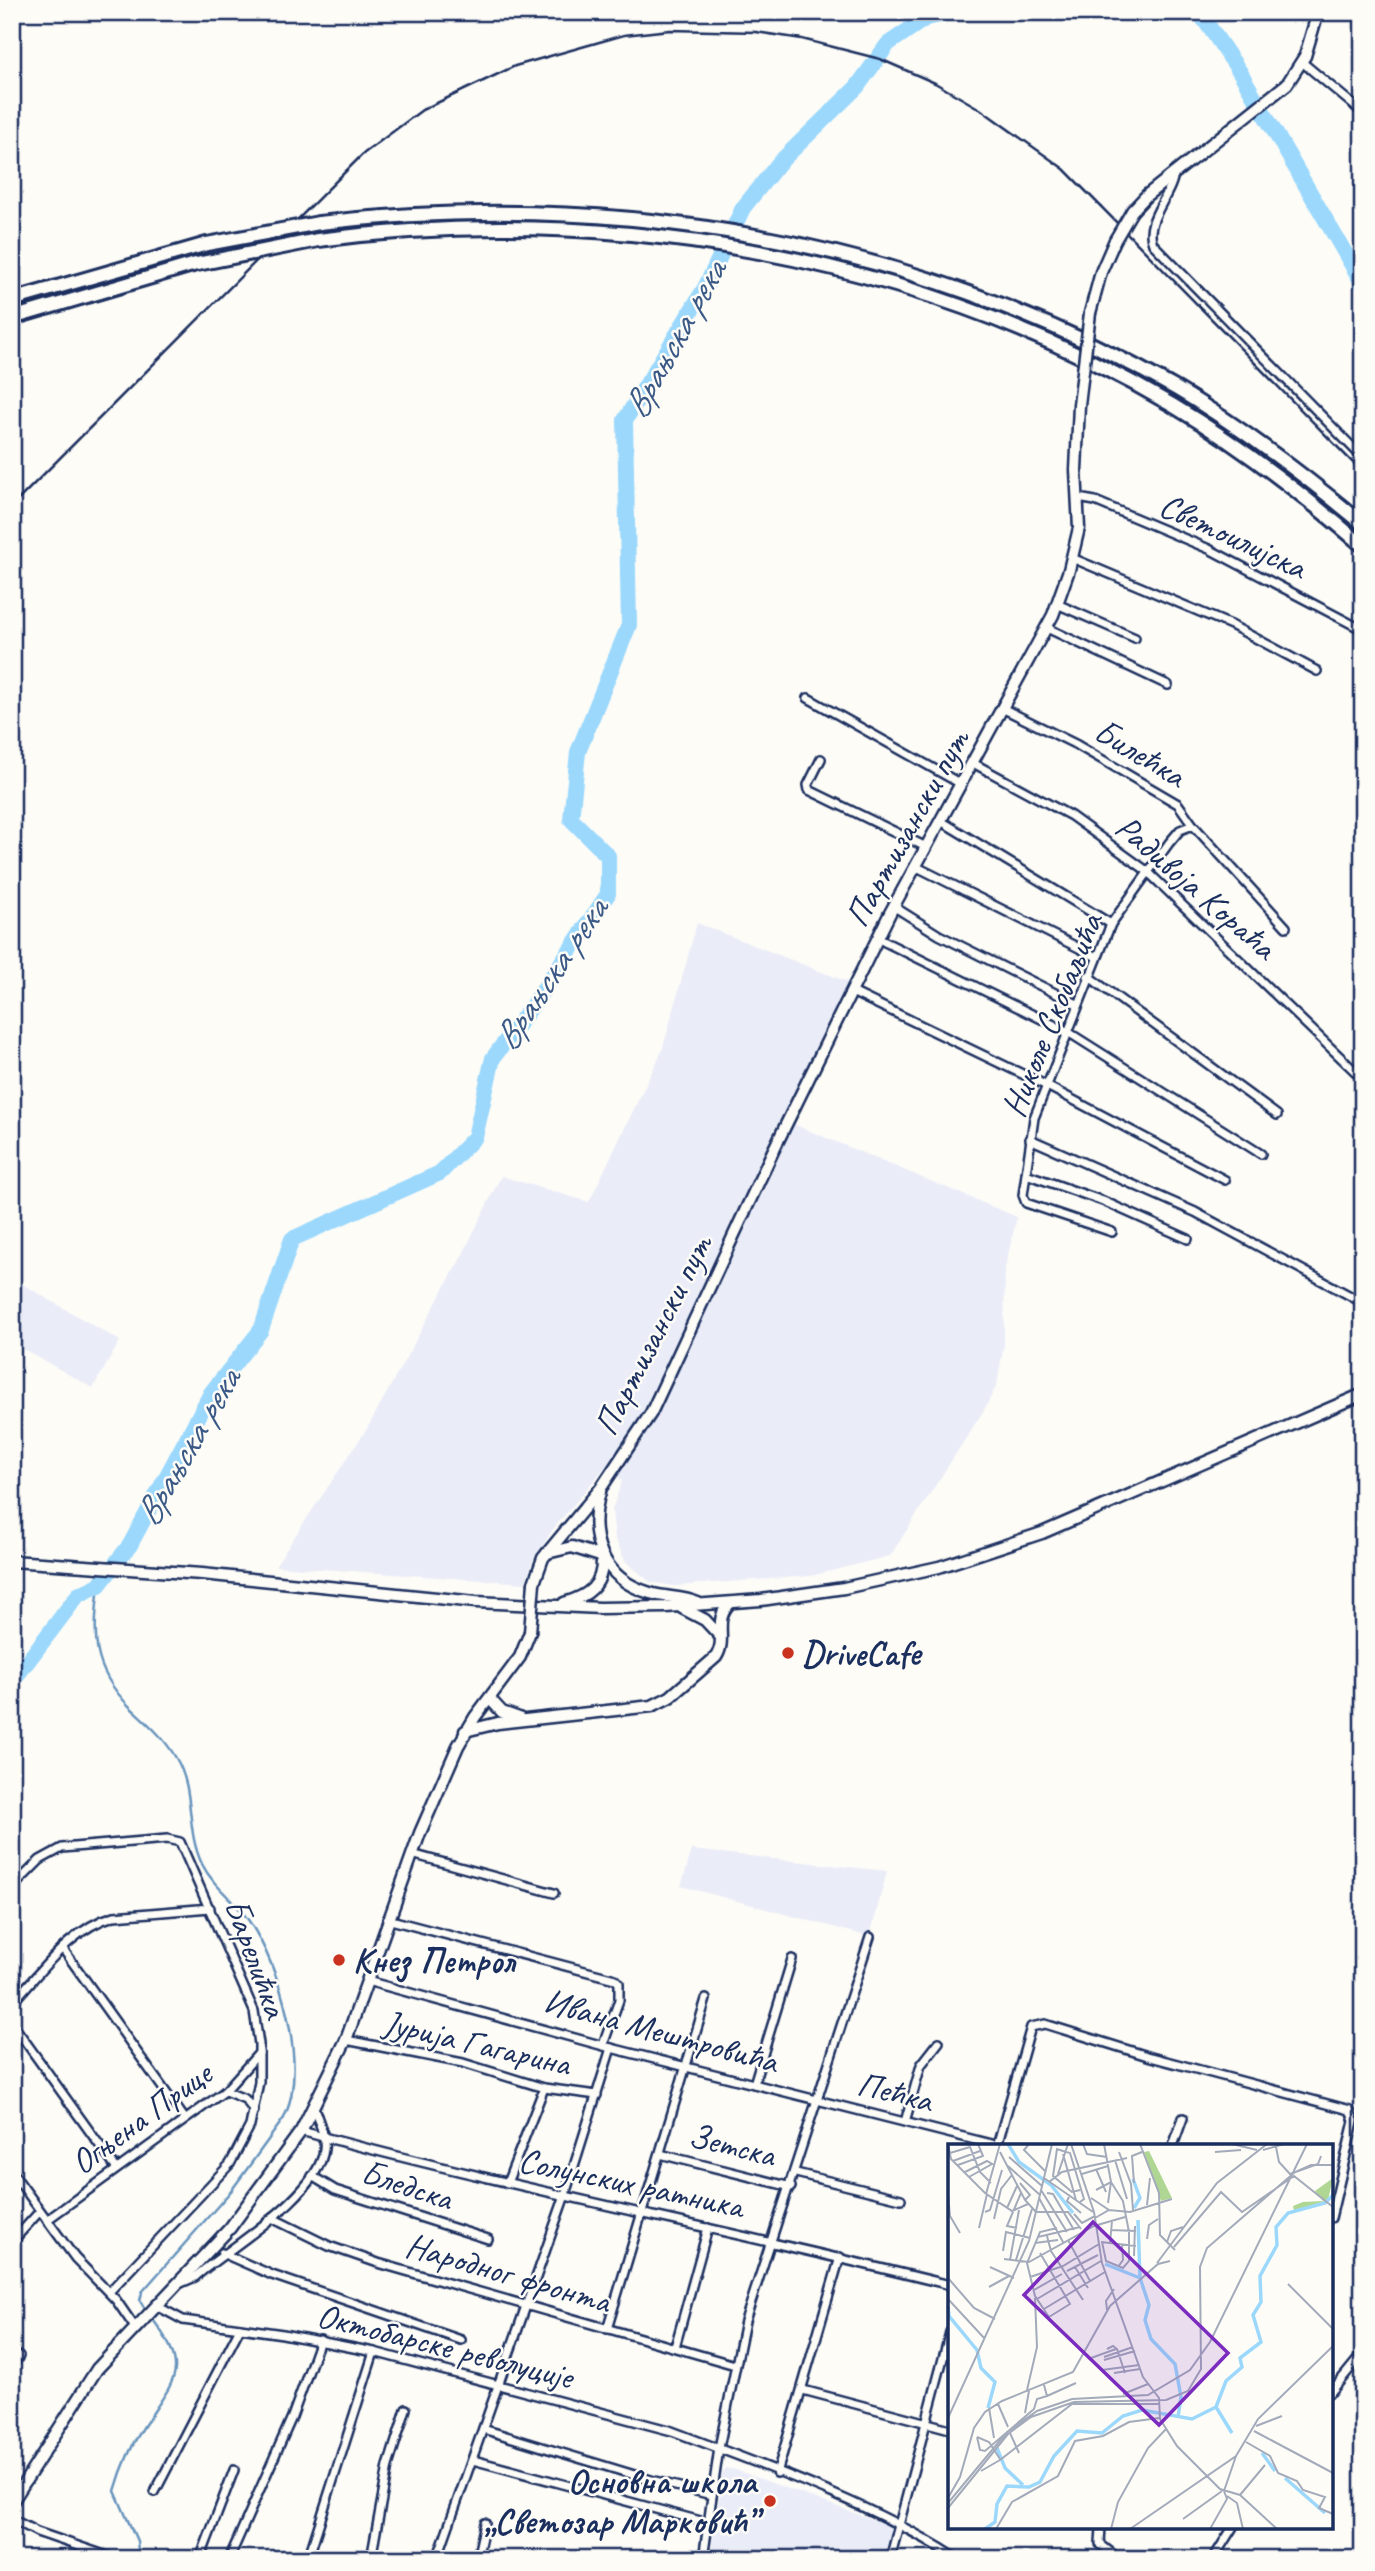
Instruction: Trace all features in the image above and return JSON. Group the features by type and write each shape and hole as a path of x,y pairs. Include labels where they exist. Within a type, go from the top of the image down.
{"highway":[{"path":"12,300 207,244 319,223 485,212 606,215 709,226 859,258 948,287 1059,330 1138,367 1218,415 1270,450 1363,524"},
{"path":"12,318 192,265 318,240 426,228 594,230 743,248 887,283 1025,333 1106,370 1171,404 1236,447 1294,488 1363,546"}],"main road":[{"name":"Партизански пут","path":"12,2502 85,2385 245,2210 314,2107 346,2040 412,1854 466,1731 525,1650 530,1632 538,1567 601,1488 636,1439 661,1395 773,1151 893,906 1047,628 1072,558 1079,528 1076,470 1079,405 1090,313 1101,272 1115,240 1132,211 1174,173 1281,90 1302,62 1318,12"},
{"path":"12,1561 476,1602 600,1608 730,1603 850,1587 951,1563 1083,1517 1363,1394"},
{"path":"556,1605 591,1592 601,1577 596,1517 601,1488"},
{"path":"547,1553 572,1547 601,1557 628,1582 643,1591 681,1597 702,1605"},
{"path":"466,1731 523,1719 628,1710 659,1704 716,1657 721,1648 721,1616 730,1603"},
{"path":"679,1607 705,1620 720,1636"},
{"path":"490,1699 507,1715 523,1719"}],"street":[{"path":"1302,62 1363,113"},
{"path":"1174,173 1170,190 1150,233 1153,244 1363,458"},
{"name":"Светоилијска","path":"1078,498 1095,501 1209,549 1363,630"},
{"path":"1072,558 1231,625 1317,671"},
{"path":"1057,604 1135,638"},
{"path":"1047,628 1168,685"},
{"path":"808,698 961,784"},
{"name":"Билећка","path":"1004,709 1077,745 1178,804 1193,825 1286,927"},
{"path":"821,759 808,785 810,790 926,847"},
{"name":"Радивоја Кораћа","path":"973,763 1071,816 1147,871 1363,1079"},
{"path":"941,821 1111,924"},
{"name":"Николе Скобаљића","path":"1112,1232 1026,1203 1023,1195 1030,1139 1045,1085 1111,924 1147,871 1180,830 1193,825"},
{"path":"915,866 1097,957"},
{"path":"893,906 930,930 1077,1004"},
{"path":"877,938 1068,1032 1261,1154"},
{"path":"1088,976 1277,1115"},
{"path":"852,992 1045,1085 1225,1180"},
{"path":"1030,1139 1195,1212 1356,1299"},
{"path":"1026,1174 1103,1201 1188,1239"},
{"name":"Барелићка","path":"12,1888 54,1850 76,1844 167,1839 182,1845 254,2011 260,2072 254,2112 244,2141 230,2164 109,2292"},
{"path":"412,1854 554,1893"},
{"path":"12,2003 63,1948 89,1927 114,1916 210,1908"},
{"path":"387,1919 569,1966 615,1979 619,1983 618,2000 597,2095 564,2198 436,2559"},
{"path":"703,2559 719,2448 735,2365 771,2240 796,2174 870,1937"},
{"path":"63,1948 185,2119"},
{"path":"754,2084 792,1959"},
{"name":"Ивана Мештровића","path":"368,1980 607,2047 819,2100"},
{"path":"607,2329 706,1999"},
{"path":"12,2023 116,2168"},
{"path":"998,2144 1031,2027 1045,2024 1237,2080 1347,2108 1353,2112 1354,2121 1333,2210"},
{"name":"Јурија Гагарина","path":"346,2040 463,2063 544,2088 597,2095"},
{"path":"905,2122 921,2065 939,2042"},
{"name":"Огњена Прице","path":"47,2220 225,2091 259,2053"},
{"path":"508,2183 544,2088"},
{"path":"225,2091 245,2099 254,2112"},
{"name":"Пећка","path":"819,2100 989,2144"},
{"path":"314,2107 324,2137"},
{"path":"1174,2144 1183,2118"},
{"name":"Солунских ратника","path":"300,2131 564,2198 771,2240 948,2284"},
{"name":"Партизански пут","path":"177,2285 195,2277 222,2253 272,2218 312,2176 323,2155 324,2137"},
{"name":"Зетска","path":"660,2154 790,2187"},
{"path":"12,2172 75,2258 109,2292 137,2327"},
{"path":"796,2174 901,2199"},
{"name":"Бледска","path":"312,2176 335,2190 488,2239"},
{"path":"12,2242 40,2211"},
{"name":"Народног фронта","path":"272,2218 329,2246 526,2306 735,2365"},
{"path":"675,2347 708,2228"},
{"path":"222,2253 272,2275 461,2340"},
{"path":"777,2473 840,2257"},
{"name":"Октобарске револуције","path":"154,2310 183,2320 320,2340 374,2352 672,2431 719,2448 900,2525"},
{"path":"155,2492 240,2328"},
{"path":"229,2559 292,2417 320,2340"},
{"path":"890,2559 948,2340"},
{"path":"308,2559 374,2352"},
{"path":"1333,2390 1363,2353"},
{"path":"12,2365 19,2356"},
{"path":"803,2390 948,2428"},
{"path":"371,2559 388,2466 406,2409"},
{"path":"483,2429 651,2480 712,2495"},
{"path":"472,2459 708,2523"},
{"path":"200,2559 234,2470"},
{"path":"12,2519 37,2532 116,2559"},
{"path":"477,2559 485,2523"},
{"path":"900,2525 958,2559"},
{"path":"1101,2529 1100,2544 1119,2559"},
{"path":"1213,2559 1232,2529"}],"shaded area":[{"path":"697,923 855,985 788,1122 1017,1217 1005,1268 1004,1344 997,1385 984,1410 890,1556 811,1576 674,1586 650,1582 625,1561 615,1539 612,1510 622,1481 606,1466 554,1528 534,1558 525,1583 275,1566 368,1427 463,1254 501,1176 589,1202 662,1051"},
{"path":"12,1278 120,1341 93,1388 12,1343"},
{"path":"692,1850 887,1871 870,1937 681,1886"},
{"name":"Основна школа „Светозар Марковић”","path":"726,2469 733,2469 893,2527 883,2559 710,2559 722,2475"}],"waterway":[{"name":"Врањска река","path":"12,1682 78,1595 99,1585 130,1545 211,1393 261,1330 292,1239 440,1173 475,1137 493,1058 608,894 608,856 571,819 578,752 629,625 625,420 705,288 743,208 779,163 857,87 888,44 926,18 956,12"},
{"path":"1199,12 1240,72 1363,284"},
{"path":"99,1585 96,1636 101,1665 117,1693 161,1737 176,1758 186,1784 194,1837 202,1864 212,1880 249,1921 260,1940 280,1990 292,2045 291,2096 284,2118 231,2191 142,2292 140,2301 147,2312"},
{"path":"139,2559 137,2541 115,2491 131,2449 171,2384 174,2373 175,2362 171,2350 151,2317"}],"railway":[{"path":"12,506 363,154 422,110 515,66 624,35 670,30 756,32 802,39 880,59 935,83 980,109 1064,169 1363,473"}],"place":[{"name":"DriveCafe","path":"788,1653"},
{"name":"Кнез Петрол","path":"339,1960"},
{"name":"Основна школа „Светозар Марковић”","path":"770,2501"}]}
